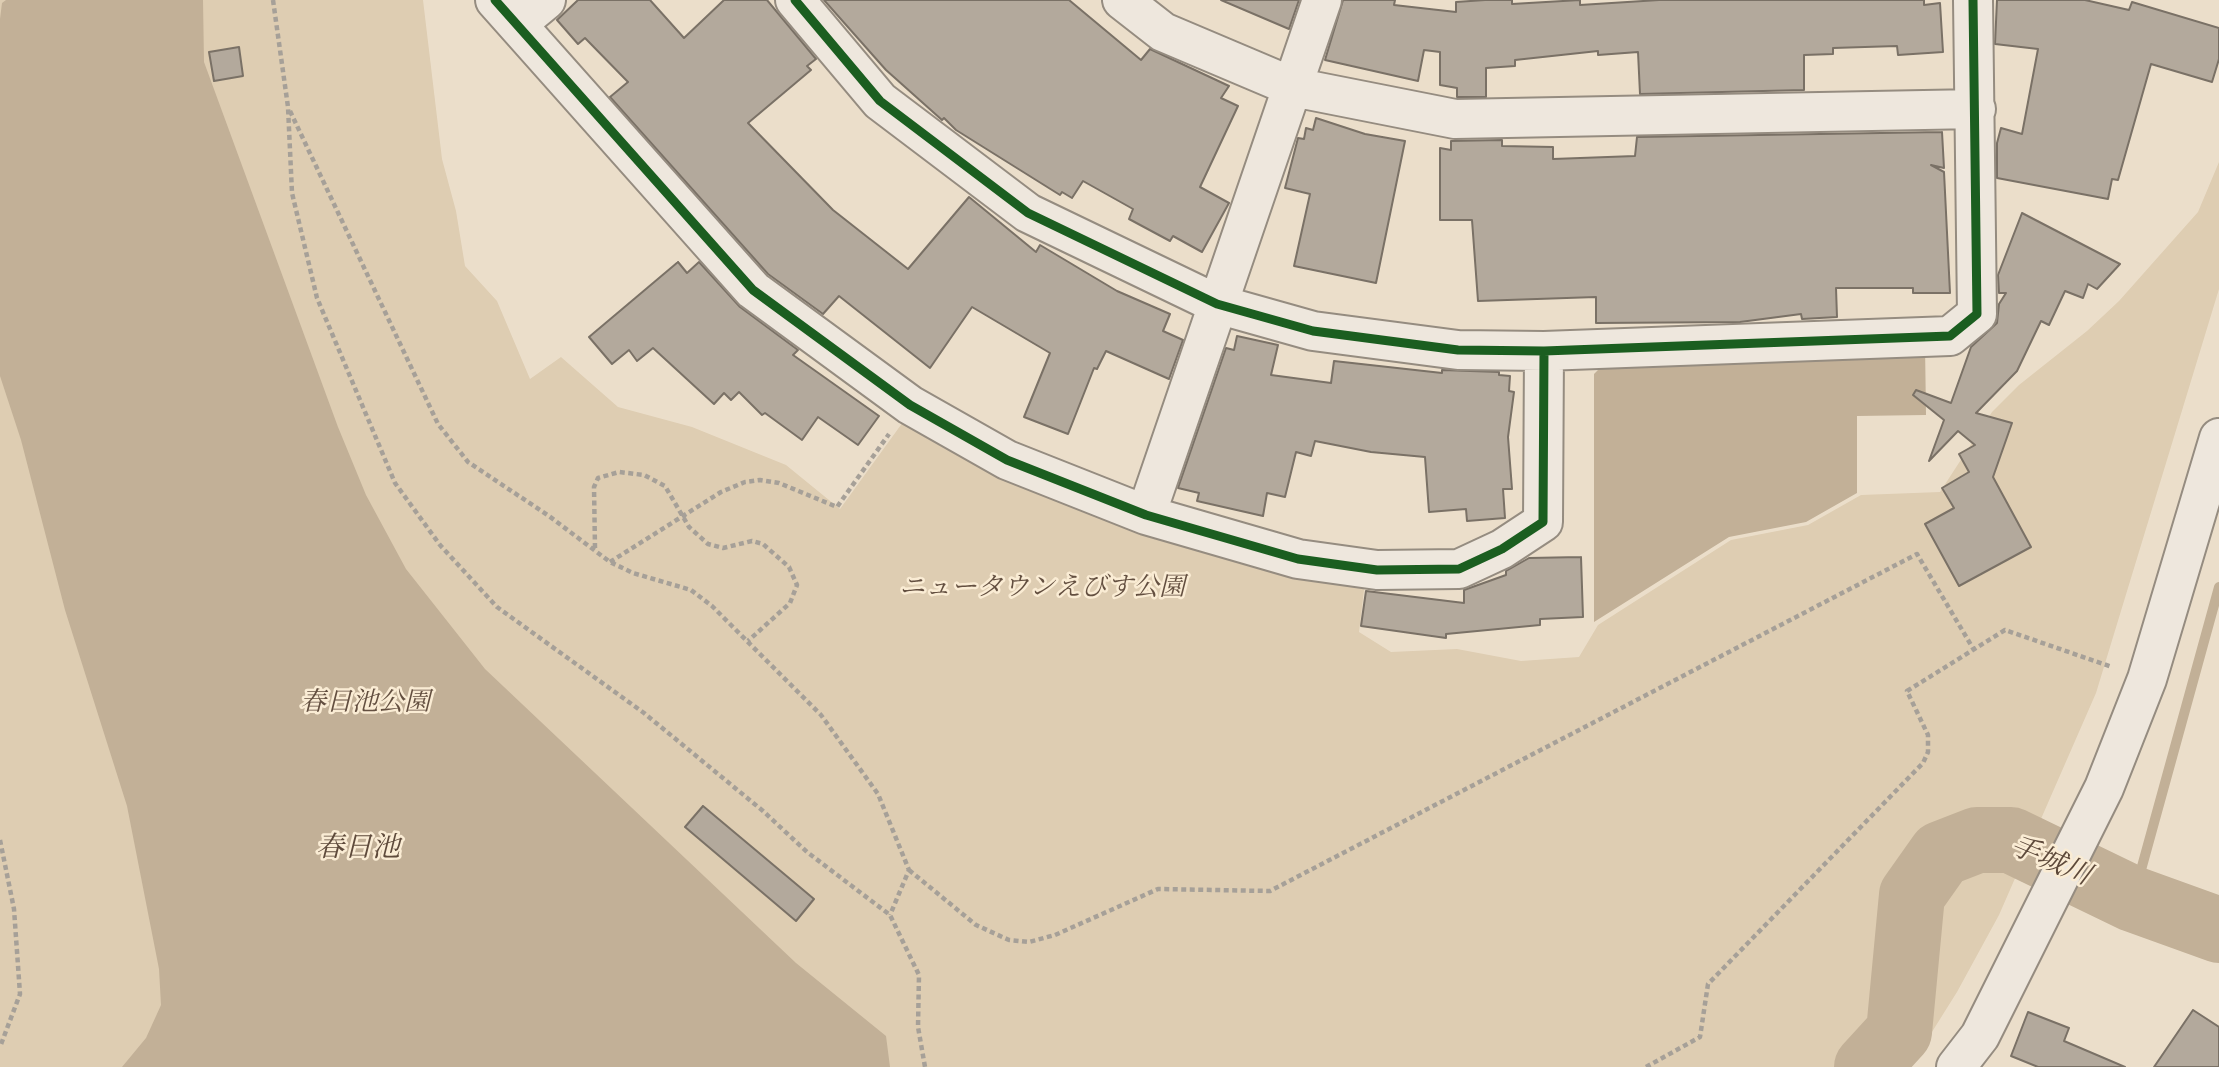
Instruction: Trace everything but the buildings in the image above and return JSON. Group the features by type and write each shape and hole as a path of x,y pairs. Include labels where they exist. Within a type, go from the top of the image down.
{"street":[{"path":"545,0 506,12 753,290 910,405 1007,460 1146,515 1298,559 1377,570 1459,569 1502,549 1543,522 1544,351"},
{"path":"795,0 880,101 1028,213 1217,304 1313,331 1458,350 1544,351 1951,336 1977,314 1973,0"},
{"path":"1122,0 1163,32 1293,87 1455,119 1976,109"},
{"path":"1146,515 1322,0"},
{"path":"1956,1067 1980,1036 2093,811 2147,679 2219,438"}],"path":[{"path":"273,0 288,107 292,192 317,298 395,483 440,545 498,607 644,713 763,811 807,852 890,915 919,975 918,1027 925,1067"},
{"path":"288,107 438,424 468,463 610,562 633,573 691,590 712,606 821,715 878,794 909,870 976,925 1009,940 1029,942 1055,935 1158,889 1270,891 1917,554 1974,650"},
{"path":"610,562 721,492 760,480 779,483 837,506 910,405"},
{"path":"595,549 592,496 598,478 608,473 632,472 654,478 673,495 682,517 696,536 708,544 723,548 752,541 764,544 795,576 797,585 790,603 748,640"},
{"path":"1646,1067 1700,1037 1708,984 1914,775 1928,752 1928,735 1907,691 2005,630 2147,679"},
{"path":"0,840 14,909 20,994 0,1047"},
{"path":"890,915 909,870"}],"green space":[{"name":"春日池公園","path":"0,0 423,0 442,159 456,211 465,266 497,301 530,379 561,357 618,407 692,427 786,465 840,509 911,411 1366,573 1359,632 1391,652 1457,649 1521,661 1579,657 1598,625 1731,540 1808,525 1861,495 1940,492 1992,412 2019,385 2087,331 2119,301 2198,212 2219,162 2219,289 2096,693 1999,915 1957,992 1910,1067 0,1067"}],"water":[{"name":"春日池","path":"6,0 203,0 204,62 338,427 366,495 406,569 485,669 796,963 886,1036 890,1067 122,1067 146,1038 161,1005 159,969 127,806 65,610 21,440 0,376 0,19 2,3"},
{"path":"1925,344 1926,415 1857,416 1857,493 1806,522 1729,537 1594,622 1594,374 1613,355"}],"waterway":[{"path":"2133,899 2219,587"},
{"name":"手城川","path":"1867,1067 1899,1032 1912,895 1941,854 1977,840 2011,840 2133,899 2219,930"}],"cycle path":[{"path":"495,0 753,290 910,405 1007,460 1146,515 1298,559 1377,570 1459,569 1502,549 1543,522 1544,351"},
{"path":"795,0 880,101 1028,213 1217,304 1313,331 1458,350 1544,351 1950,336 1977,314 1973,0"}],"park label":[{"name":"ニュータウンえびす公園","path":"1042,589"}]}
